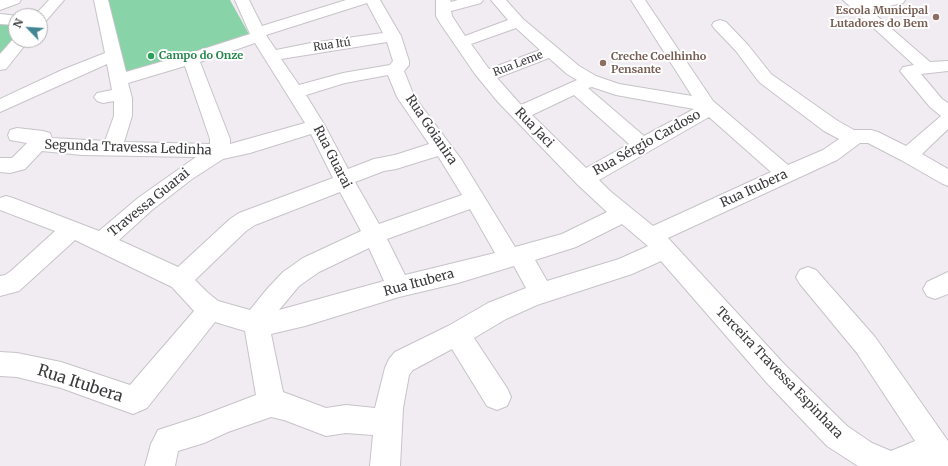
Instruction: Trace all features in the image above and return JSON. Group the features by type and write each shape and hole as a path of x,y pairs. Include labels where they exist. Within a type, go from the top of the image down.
{"main road":[{"path":"0,4 14,0"},
{"path":"48,10 57,0"},
{"path":"101,0 110,36 112,56 120,87 123,116 112,148"},
{"name":"Rua Guarai","path":"242,0 270,56 316,126 374,235 399,287"},
{"path":"103,97 120,87 191,58 258,34 332,4 362,0"},
{"path":"295,92 342,78 395,69 401,65 393,36 373,0"},
{"path":"443,4 476,0"},
{"path":"638,0 709,106 786,174"},
{"path":"854,3 872,5 898,0"},
{"path":"502,1 518,22 573,70 583,84 643,145"},
{"path":"854,3 918,69 944,115 908,155"},
{"name":"Rua Jaci","path":"443,4 444,16 486,76 504,98 584,179 623,214 659,242"},
{"path":"462,42 518,22"},
{"path":"720,25 742,48 759,72 830,126 853,138 857,136 871,137 908,155 948,178"},
{"name":"Rua Itú","path":"270,56 311,48 393,36"},
{"path":"0,65 15,48"},
{"name":"Rua Leme","path":"486,76 551,51"},
{"path":"0,106 68,74 112,56"},
{"path":"191,58 197,79 220,139 219,152 240,149 316,126"},
{"path":"918,69 948,66"},
{"name":"Rua Goianira","path":"395,69 406,97 442,148 490,223 540,294"},
{"path":"519,113 583,84 709,106"},
{"name":"Rua Sérgio Cardoso","path":"584,179 709,106"},
{"path":"0,165 10,166 18,164 43,139 43,137 17,135"},
{"name":"Rua Itubera","path":"385,466 388,423 396,374 400,365 408,358 457,334 497,311 540,294 624,267 659,242 786,174 830,155 853,138"},
{"name":"Segunda Travessa Ledinha","path":"38,144 82,148 179,149 219,152"},
{"path":"180,280 247,219 381,164 403,160 442,148"},
{"name":"Travessa Guarai","path":"101,243 145,204 185,174 219,152"},
{"path":"271,403 256,322 275,296 302,270 374,235 475,199"},
{"path":"6,204 72,229 180,280 198,300 210,310"},
{"name":"Rua Itubera","path":"0,364 24,366 61,374 128,400 135,399 210,310 265,324 278,322 399,287 458,273 568,241 623,214"},
{"path":"0,286 11,284 19,278 72,229"},
{"name":"Terceira Travessa Espinhara","path":"659,242 776,374 837,436 862,453 891,466 910,459 924,451 945,461"},
{"path":"808,277 866,345 945,461"},
{"path":"457,334 497,397"},
{"path":"160,466 165,444 168,440 204,429 223,420 271,403 284,406 326,422 346,419 388,423"}],"green space":[{"name":"Campo do Onze","path":"105,0 230,0 250,36 120,75"},
{"path":"0,21 8,22 9,48 0,58"}],"place":[{"name":"Escola Municipal Lutadores do Bem","path":"936,17"},
{"name":"Campo do Onze","path":"151,56"},
{"name":"Creche Coelhinho Pensante","path":"603,63"}]}
